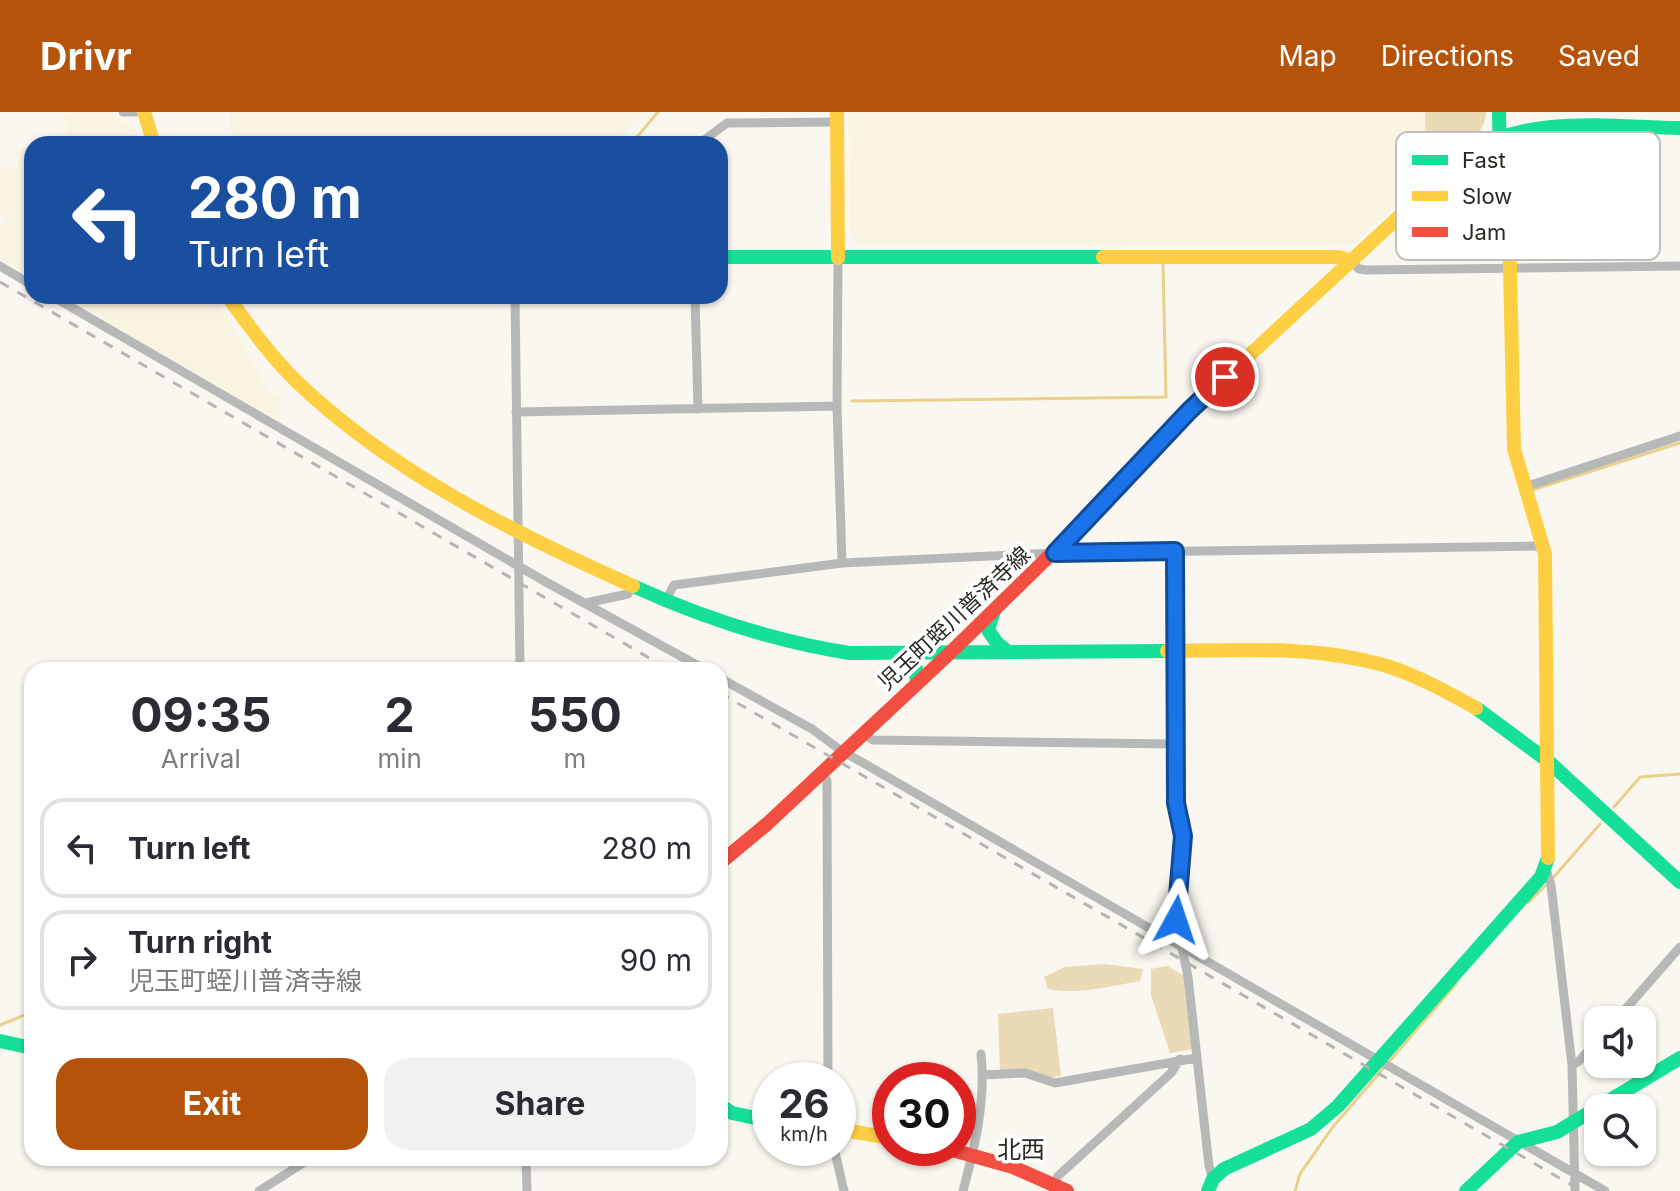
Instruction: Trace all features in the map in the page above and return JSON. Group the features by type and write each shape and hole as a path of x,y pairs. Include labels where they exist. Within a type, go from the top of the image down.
{"main road":[{"path":"144,112 152,136"},
{"path":"1499,112 1500,132"},
{"path":"837,117 838,258"},
{"name":"児玉町蛭川普済寺線","path":"1500,132 1531,122 1557,119 1680,128"},
{"name":"児玉町蛭川普済寺線","path":"728,856 823,773 1055,553 1189,411 1396,219"},
{"path":"728,257 1339,257 1351,261"},
{"path":"1210,1185 1218,1173 1241,1159 1311,1129 1338,1106 1546,869 1549,853 1544,546 1514,449 1509,260"},
{"path":"233,304 261,342 321,405 381,451 438,488 632,586 735,628 797,646 849,653 1277,650 1332,655 1395,669 1430,682 1498,721 1680,882"},
{"path":"994,611 988,630 1008,652"},
{"path":"898,654 916,669 917,683"},
{"path":"0,1041 24,1046"},
{"path":"1466,1191 1518,1142 1548,1135 1574,1122 1680,1058"},
{"path":"728,1111 752,1117"},
{"path":"976,1156 1061,1187"}],"street":[{"path":"123,112 135,112"},
{"path":"710,136 727,123 837,117"},
{"path":"838,258 837,406 842,563"},
{"path":"1351,261 1359,269 1367,270 1680,266"},
{"path":"0,266 24,280"},
{"path":"66,304 518,566 692,662"},
{"path":"515,304 520,662"},
{"path":"695,304 698,409"},
{"path":"516,412 837,406"},
{"path":"1525,487 1680,436"},
{"path":"666,600 674,585 842,563 1055,553 1544,546"},
{"path":"1175,551 1176,803 1183,836 1176,920 1188,977 1210,1185"},
{"path":"586,603 628,594 632,586"},
{"path":"728,682 812,729 1012,851 1605,1191"},
{"path":"864,734 873,740 1175,744"},
{"path":"823,773 827,781 828,1062"},
{"path":"1546,869 1551,885 1572,1065 1575,1191"},
{"path":"1628,1006 1680,947"},
{"path":"976,1140 983,1075 981,1054"},
{"path":"1572,1065 1584,1055"},
{"path":"983,1075 1025,1073 1055,1083 1196,1058"},
{"path":"1061,1187 1058,1176 1171,1073 1180,1059"},
{"path":"259,1191 298,1166"},
{"path":"526,1166 527,1191"},
{"path":"838,1166 844,1191"},
{"path":"963,1191 970,1166"}],"shaded area":[{"path":"72,112 108,112 136,130 139,136 63,136 68,128 62,117"},
{"path":"231,112 643,112 623,136 242,136 233,133 229,125"},
{"path":"849,112 1425,112 1426,132 1396,132 1396,205 1353,244 861,245 850,235"},
{"path":"1425,112 1486,112 1480,132 1426,132"},
{"path":"24,148 24,273 0,259 0,227 5,225 0,208 0,169 19,166 14,151"},
{"path":"77,304 220,304 270,393 281,395 280,422"},
{"path":"1105,964 1143,969 1140,981 1059,991 1048,989 1044,977 1065,967"},
{"path":"1167,966 1185,976 1193,1049 1170,1053 1151,995 1151,969"},
{"path":"1053,1008 1061,1076 1000,1071 998,1014"}],"waterway":[{"path":"638,136 658,112"},
{"path":"852,401 1166,397 1163,265"},
{"path":"1532,490 1680,443"},
{"path":"1614,807 1640,777 1680,774"},
{"path":"1553,878 1600,824"},
{"path":"1528,903 1548,883"},
{"path":"1295,1191 1300,1174 1332,1128 1456,984"},
{"path":"0,1025 24,1015"}],"railway":[{"path":"0,282 24,296"},
{"path":"38,304 656,662"},
{"path":"728,698 1582,1191"}],"traffic: fast":[{"path":"1499,112 1499,132"},
{"path":"1518,132 1599,125 1680,128"},
{"path":"728,257 1103,257"},
{"path":"633,586 739,627 849,653 1167,651"},
{"path":"994,611 988,630 1008,652"},
{"path":"898,654 916,669 917,683"},
{"path":"1476,708 1548,761 1680,882"},
{"path":"1208,1191 1213,1179 1224,1169 1311,1129 1338,1106 1541,877 1548,858"},
{"path":"0,1041 24,1046"},
{"path":"1466,1191 1518,1142 1557,1132 1680,1058"},
{"path":"728,1110 752,1117"}],"traffic: slow":[{"path":"144,112 152,136"},
{"path":"837,112 838,258"},
{"path":"1086,520 1189,411 1396,219"},
{"path":"1103,257 1339,257 1351,261"},
{"path":"1510,260 1514,449 1545,554 1548,858"},
{"path":"233,304 296,381 372,444 413,472 499,522 633,586"},
{"path":"1167,651 1278,650 1360,659 1410,675 1476,708"},
{"path":"856,1132 872,1135"}],"traffic: jam":[{"path":"728,856 767,824 951,652 1086,520"},
{"path":"976,1157 1013,1167 1067,1191"}],"district":[{"name":"北西","path":"1021,1149"}],"route":[{"path":"1176,920 1183,836 1176,803 1175,551 1055,553 1225,377"}]}
